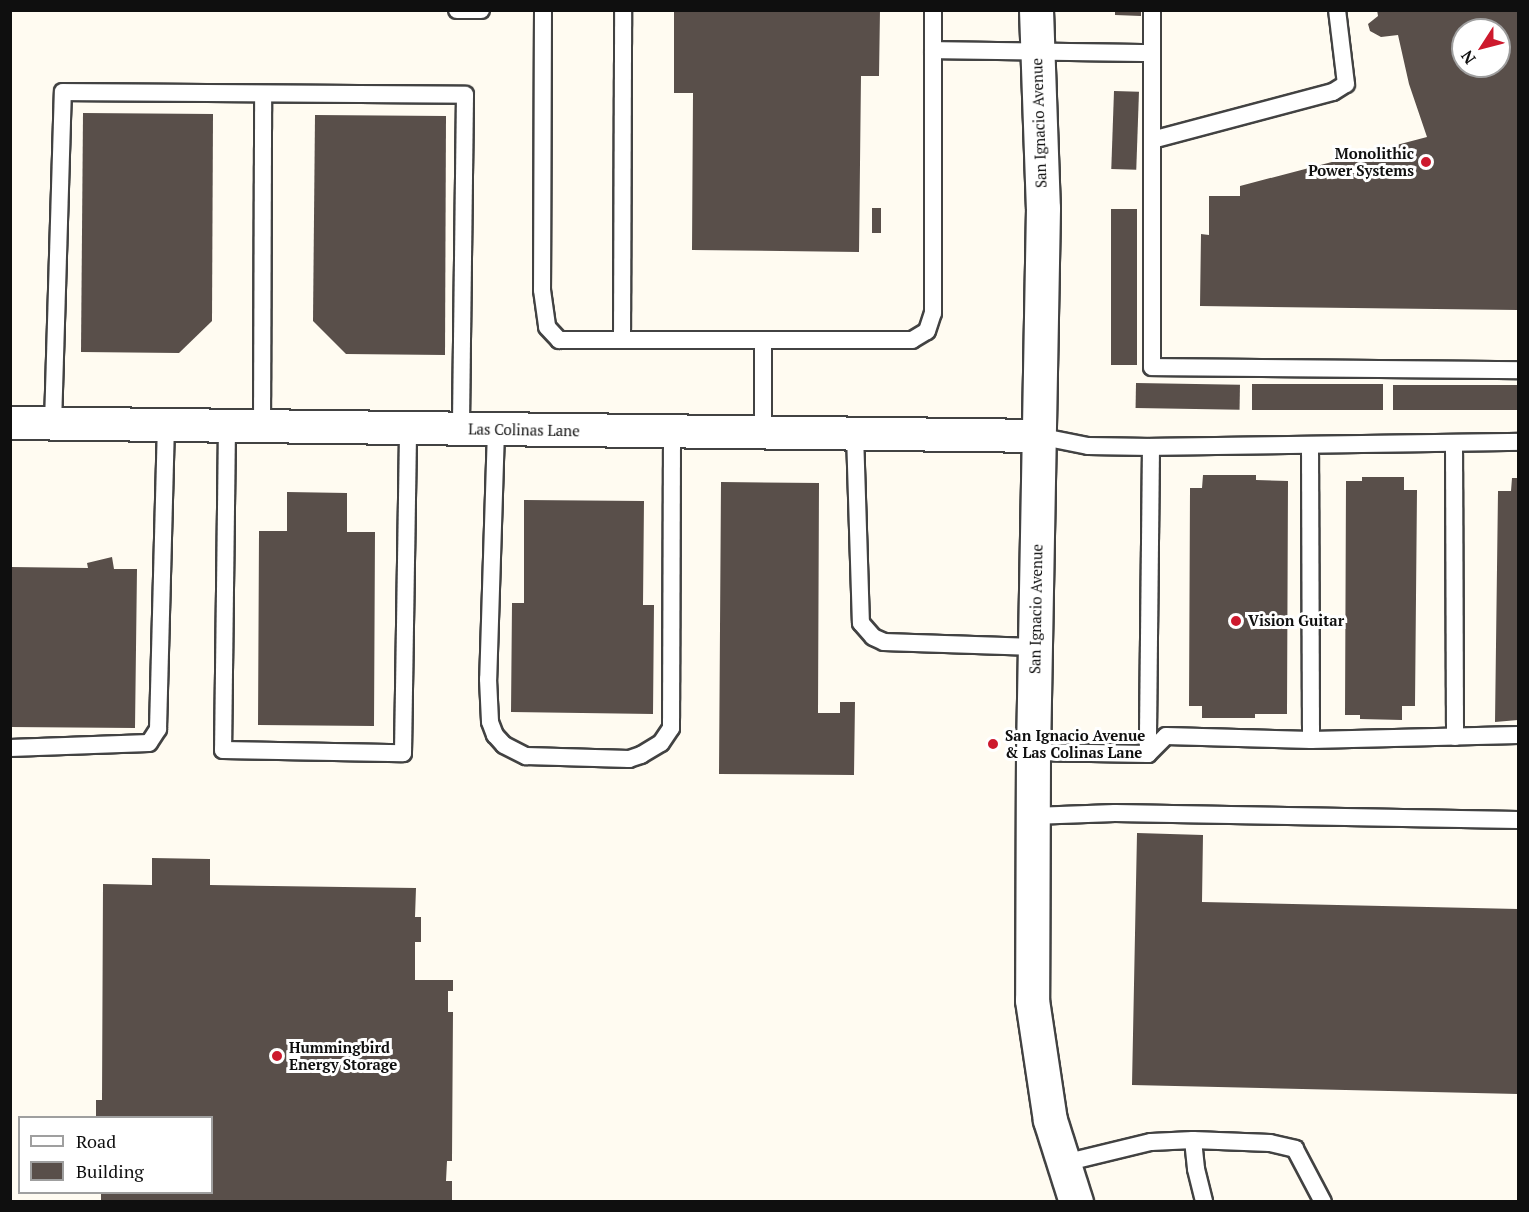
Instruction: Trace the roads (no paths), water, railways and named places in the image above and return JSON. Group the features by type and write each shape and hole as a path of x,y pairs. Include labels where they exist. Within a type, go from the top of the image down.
{"street":[{"name":"San Ignacio Avenue","path":"1036,10 1043,208 1032,816 1032,1000 1050,1120 1076,1202"},
{"name":"Las Colinas Lane","path":"10,423 1038,436"}],"lane":[{"path":"458,10 481,10"},
{"path":"543,10 542,290 547,327 560,340 912,340 927,331 933,313 933,10"},
{"path":"622,340 623,10"},
{"path":"1152,10 1152,367 1518,370"},
{"path":"1152,140 1333,92 1346,84 1337,10"},
{"path":"933,50 1152,53"},
{"path":"53,424 63,93 465,95 461,429"},
{"path":"262,426 263,94"},
{"path":"763,340 763,433"},
{"path":"10,748 149,743 158,729 166,425"},
{"path":"226,426 223,750 403,753 408,428"},
{"path":"496,430 488,679 492,729 504,745 526,756 629,759 642,755 661,742 671,728 672,432"},
{"path":"855,434 861,623 873,637 884,642 1035,647"},
{"path":"1038,436 1088,446 1151,447 1518,442"},
{"path":"1454,443 1455,736"},
{"path":"1311,446 1311,740"},
{"path":"1148,754 1151,447"},
{"path":"1033,752 1148,754 1166,736 1311,740 1518,735"},
{"path":"1032,816 1115,813 1518,820"},
{"path":"1193,1140 1196,1169 1204,1202"},
{"path":"1064,1162 1151,1142 1193,1140 1270,1143 1295,1149 1323,1202"}],"place":[{"name":"Monolithic Power Systems","path":"1426,162"},
{"name":"Vision Guitar","path":"1236,621"},
{"name":"San Ignacio Avenue & Las Colinas Lane","path":"993,744"},
{"name":"Hummingbird Energy Storage","path":"277,1056"}]}
